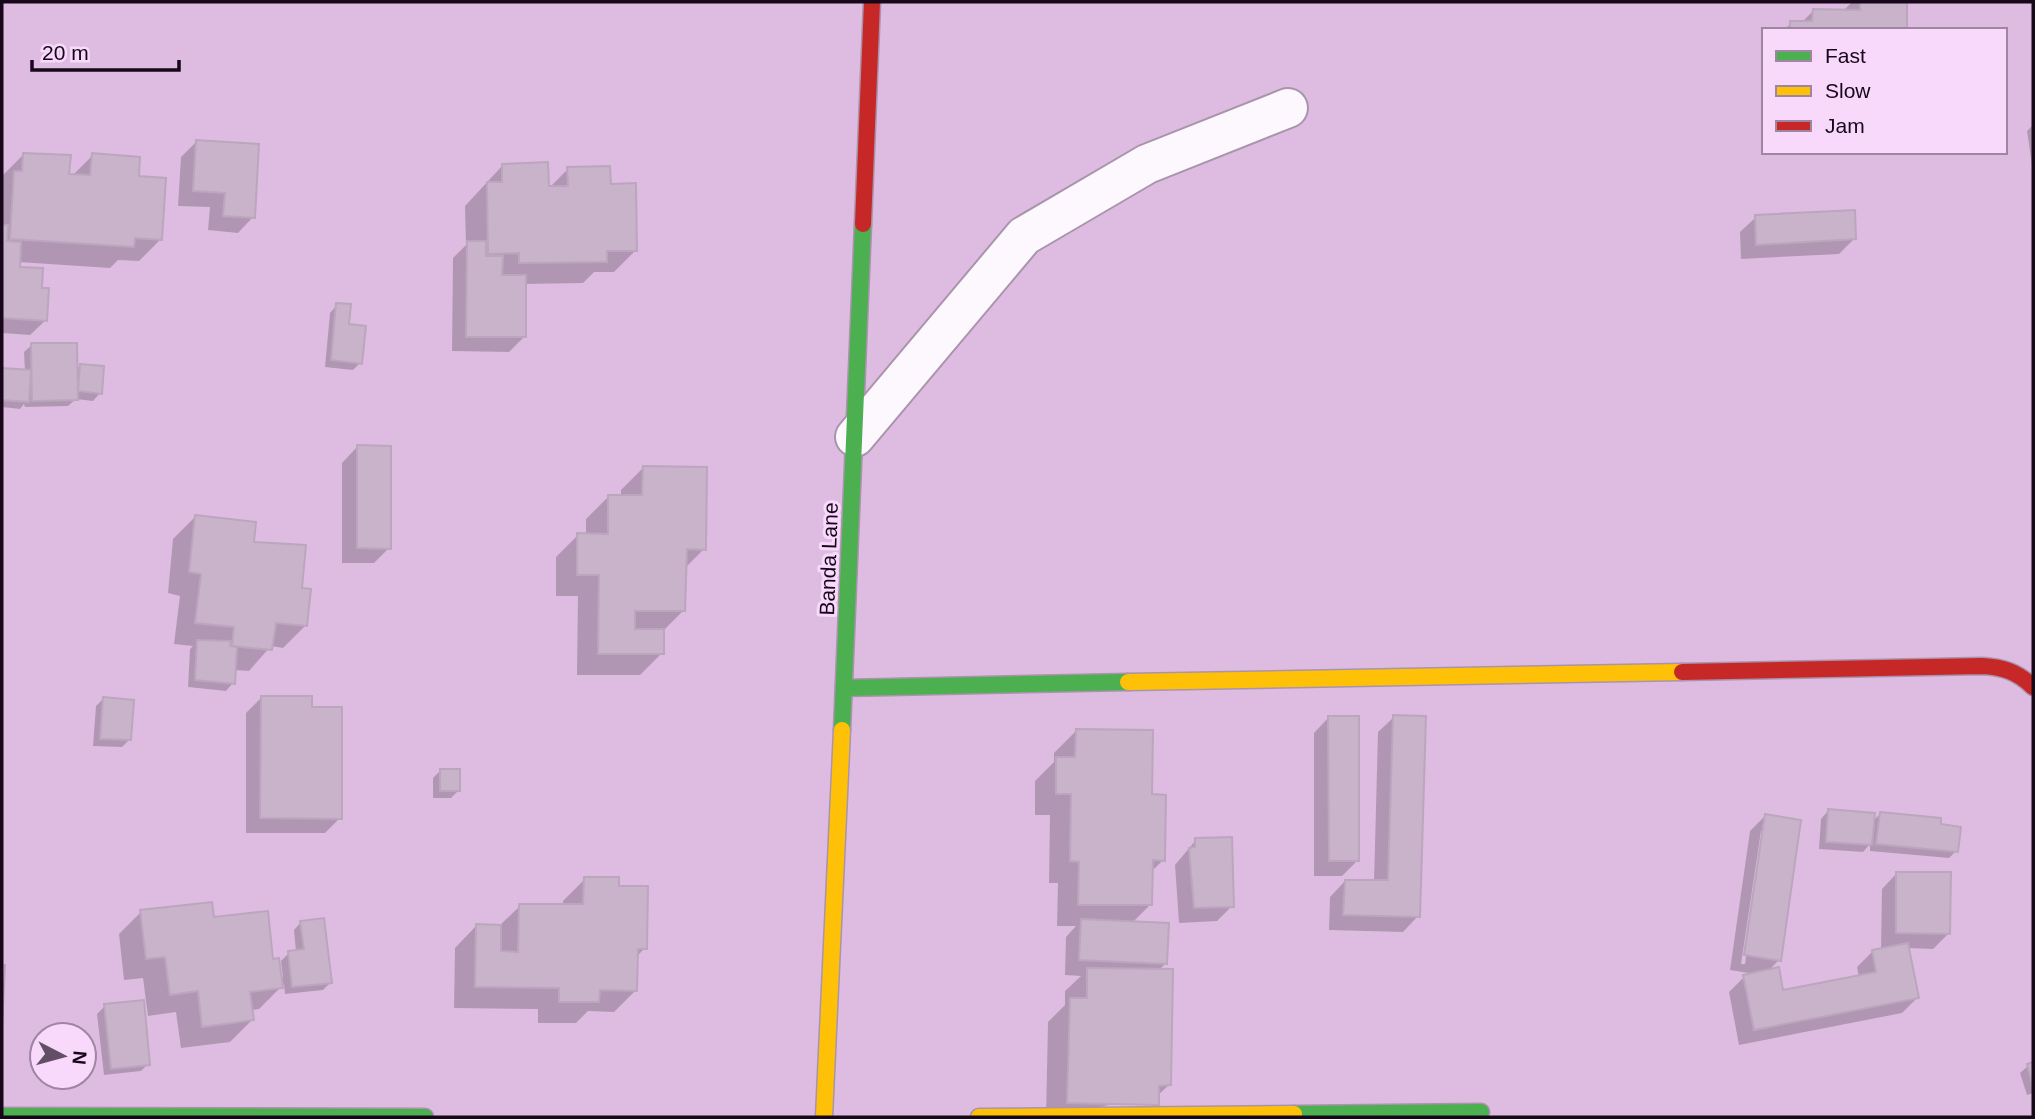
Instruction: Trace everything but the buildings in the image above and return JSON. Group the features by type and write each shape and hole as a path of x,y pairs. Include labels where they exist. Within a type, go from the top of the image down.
{"street":[{"name":"Banda Lane","path":"824,1117 873,2"},
{"path":"855,437 1024,236 1147,164 1288,108"},
{"path":"844,688 1962,666 2005,668 2023,675 2033,687"},
{"path":"979,1117 1481,1112"},
{"path":"2,1116 425,1117"}],"shaded area":[{"path":"2,2 2033,2 2033,1117 2,1117"}],"traffic: fast":[{"path":"842,730 863,224"},
{"path":"844,688 1128,682"},
{"path":"1294,1114 1481,1112"},
{"path":"2,1116 425,1117"}],"traffic: slow":[{"path":"1128,682 1682,672"},
{"path":"824,1117 842,730"},
{"path":"979,1117 1294,1114"}],"traffic: jam":[{"path":"863,224 872,2"},
{"path":"1682,672 1982,666 2010,671 2033,687"}]}
